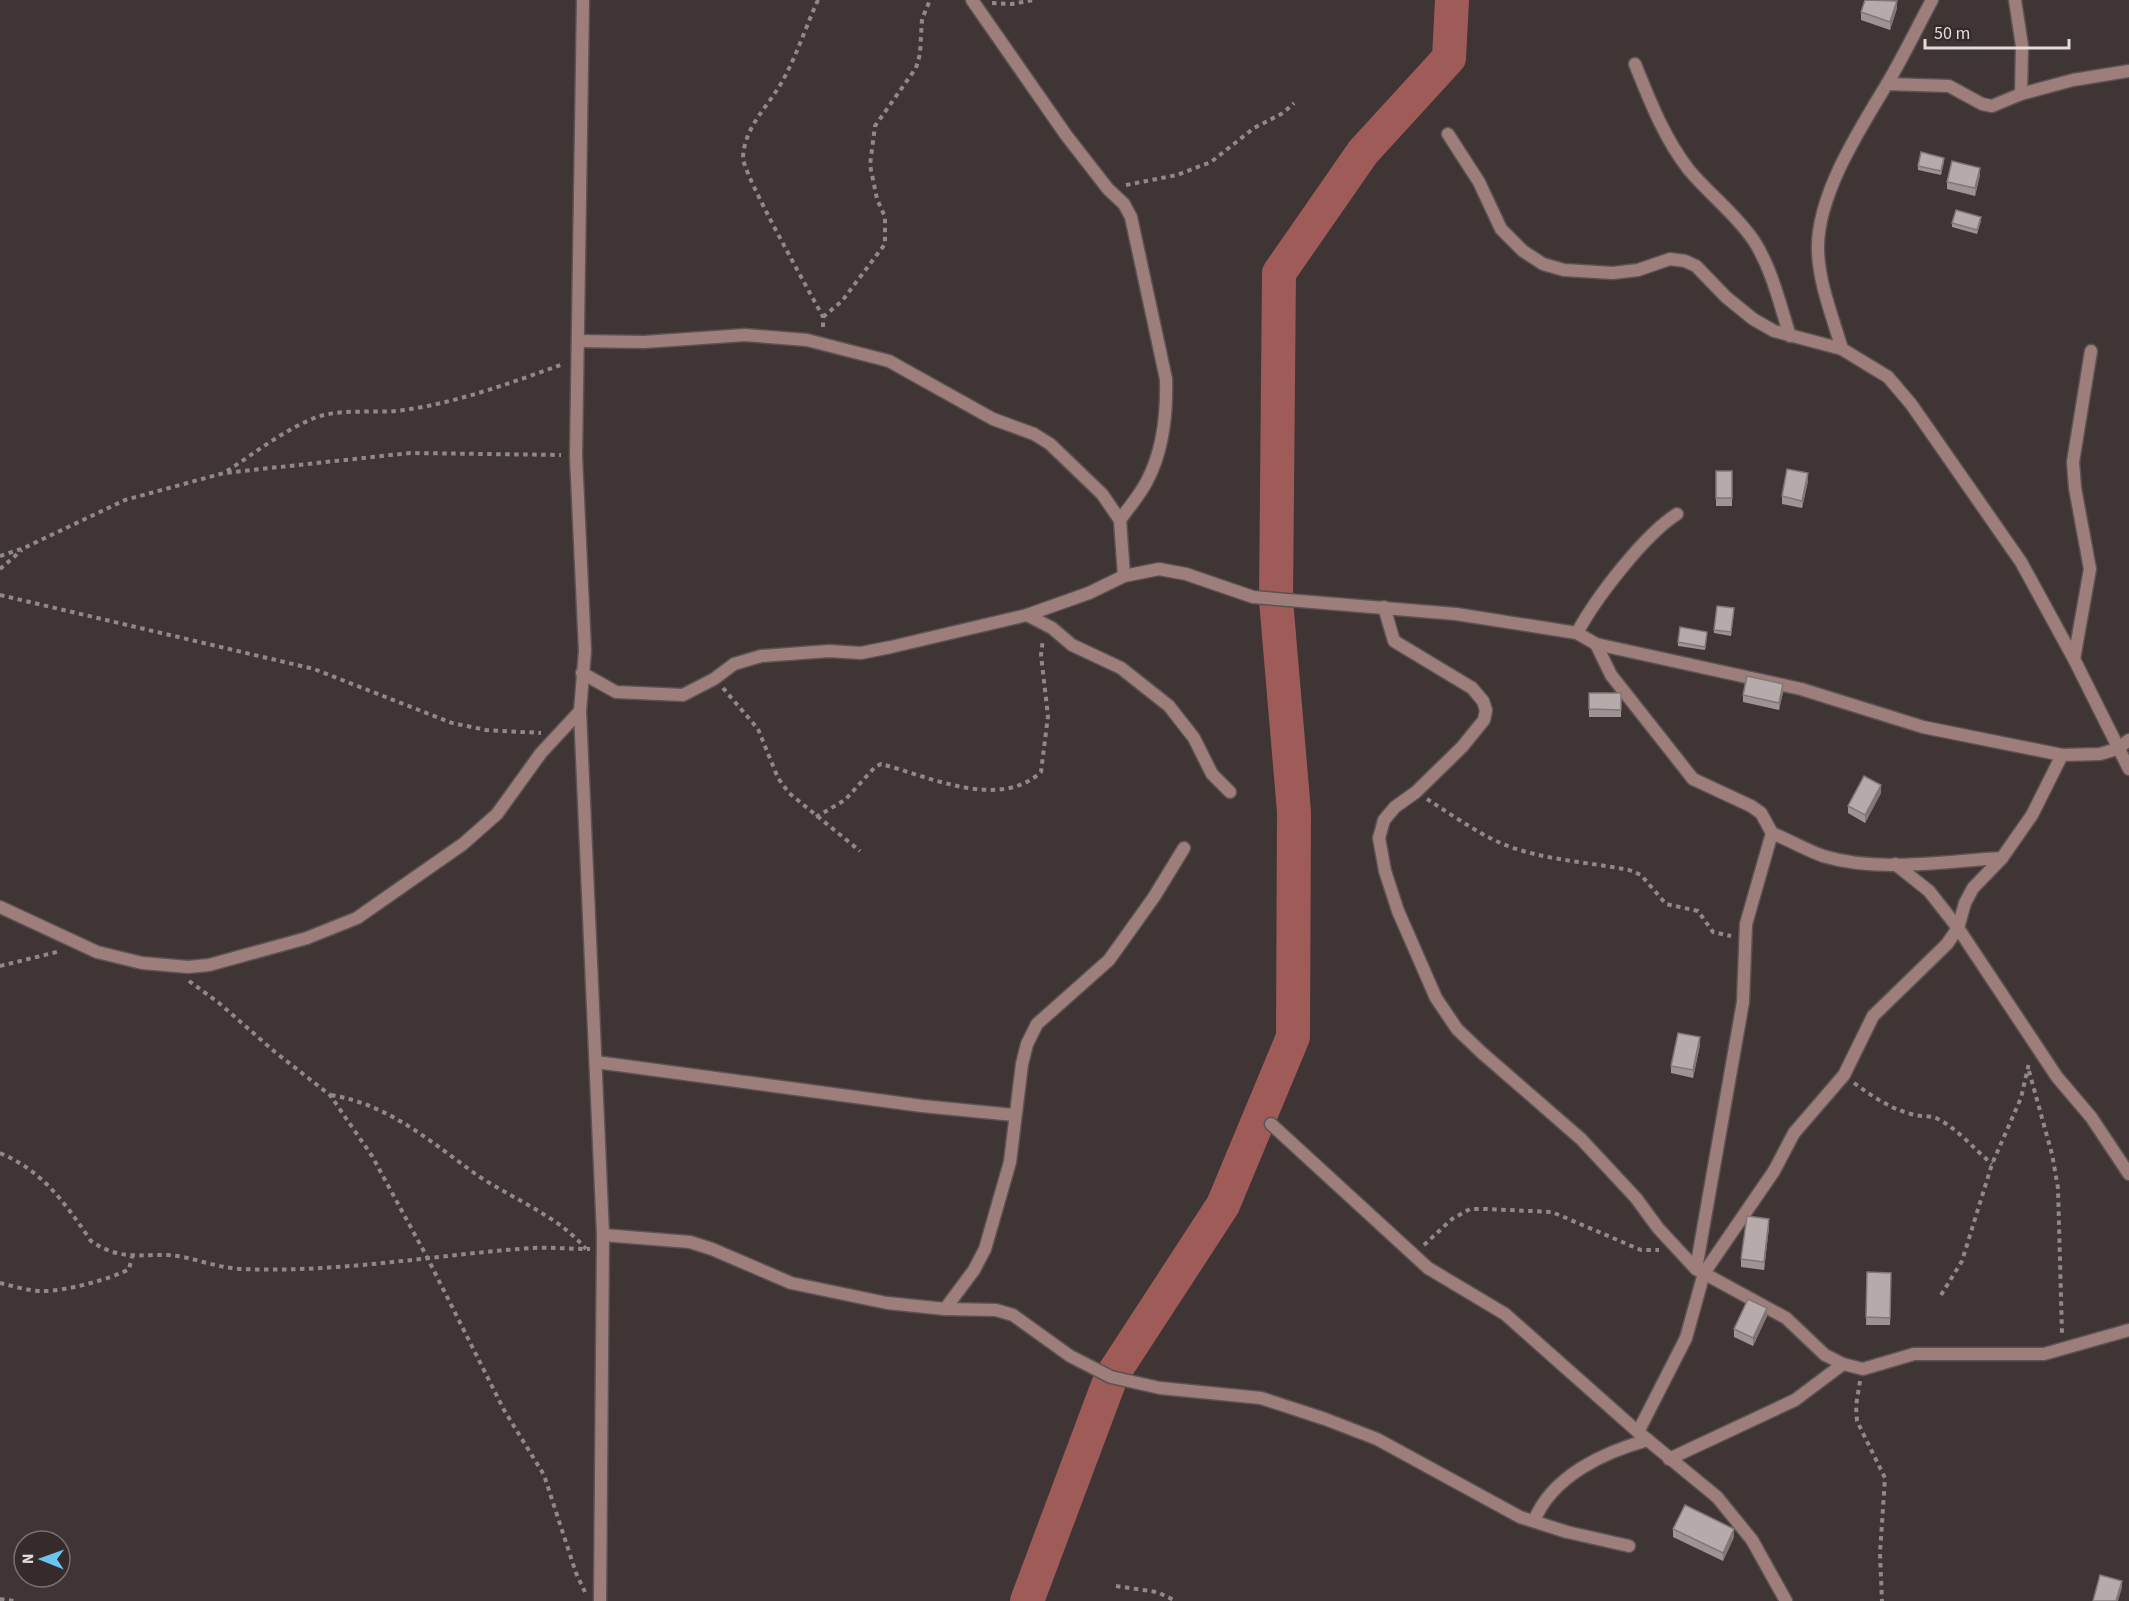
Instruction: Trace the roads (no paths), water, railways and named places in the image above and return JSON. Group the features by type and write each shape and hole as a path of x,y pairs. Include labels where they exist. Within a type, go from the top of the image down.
{"street":[{"path":"583,0 576,456 585,651 580,711 603,1235 600,1601"},
{"path":"1842,349 1821,275 1818,231 1825,207 1859,127 1887,84 1932,0"},
{"path":"2015,0 2022,46 2021,94"},
{"path":"972,1 1108,189 1124,204 1131,217 1166,380 1167,405 1163,430 1147,480 1120,520"},
{"path":"1635,64 1656,116 1672,146 1702,185 1737,218 1756,244 1773,282 1790,336"},
{"path":"1887,84 1949,86 1982,104 1992,106 2021,94 2086,78 2129,71"},
{"path":"1448,134 1479,182 1501,229 1523,251 1544,264 1564,270 1613,273 1638,270 1670,259 1685,261 1696,266 1726,297 1753,319 1790,336 1842,349 1888,377 1911,404 2021,562 2074,659 2129,769"},
{"path":"578,341 644,342 746,335 807,340 889,361 993,419 1034,434 1050,444 1102,494 1120,520 1124,576"},
{"path":"2074,659 2090,569 2075,488 2073,462 2091,351"},
{"path":"1577,633 1587,614 1617,576 1660,528 1677,514"},
{"path":"582,673 616,692 665,696 683,695 714,679 734,664 761,656 829,651 861,653 1027,615 1089,593 1124,576 1159,569 1186,574 1231,591 1276,600 1314,600 1456,614 1577,633 1596,644 1801,689 1923,727 2062,755 2090,756 2117,749 2129,740"},
{"path":"1384,607 1395,640 1472,688 1483,701 1486,710 1484,720 1473,735 1416,792 1395,807 1384,820 1379,838 1385,871 1398,911 1436,998 1457,1029 1480,1052 1581,1139 1636,1198 1678,1250 1700,1271 1786,1318 1826,1355 1843,1364 1863,1369 1914,1354 2035,1355 2063,1350 2129,1330"},
{"path":"1027,615 1045,624 1072,645 1121,669 1169,706 1194,738 1212,774 1230,792"},
{"path":"1596,644 1611,675 1689,774 1703,785 1751,806 1761,813 1772,833 1821,855 1847,861 1895,864 2002,858"},
{"path":"0,907 121,959 166,965 188,967 209,965 307,938 357,918 464,844 497,814 541,753 580,711"},
{"path":"1700,1271 1774,1171 1794,1132 1844,1075 1873,1016 1947,944 1958,928 1972,888 2002,858 2032,815 2062,755"},
{"path":"1534,1521 1539,1508 1563,1481 1604,1455 1643,1436 1686,1338 1700,1271 1743,1002 1745,937 1772,833"},
{"path":"945,1309 974,1270 985,1249 1010,1162 1022,1064 1037,1024 1108,960 1154,897 1184,848"},
{"path":"1895,864 1929,891 1958,928 2057,1077 2091,1117 2129,1174"},
{"path":"596,1062 922,1106 1014,1115"},
{"path":"1271,1124 1428,1268 1505,1314 1669,1459 1717,1497 1752,1540 1786,1601"},
{"path":"603,1235 690,1242 791,1283 887,1303 945,1309 996,1310 1012,1315 1070,1356 1111,1377 1160,1388 1261,1398 1377,1439 1496,1505 1534,1521 1629,1546"},
{"path":"1669,1459 1795,1400 1843,1364"}],"waterway":[{"path":"1027,1601 1111,1377 1223,1205 1293,1037 1294,812 1276,600 1279,273 1363,152 1449,58 1452,0"}]}
